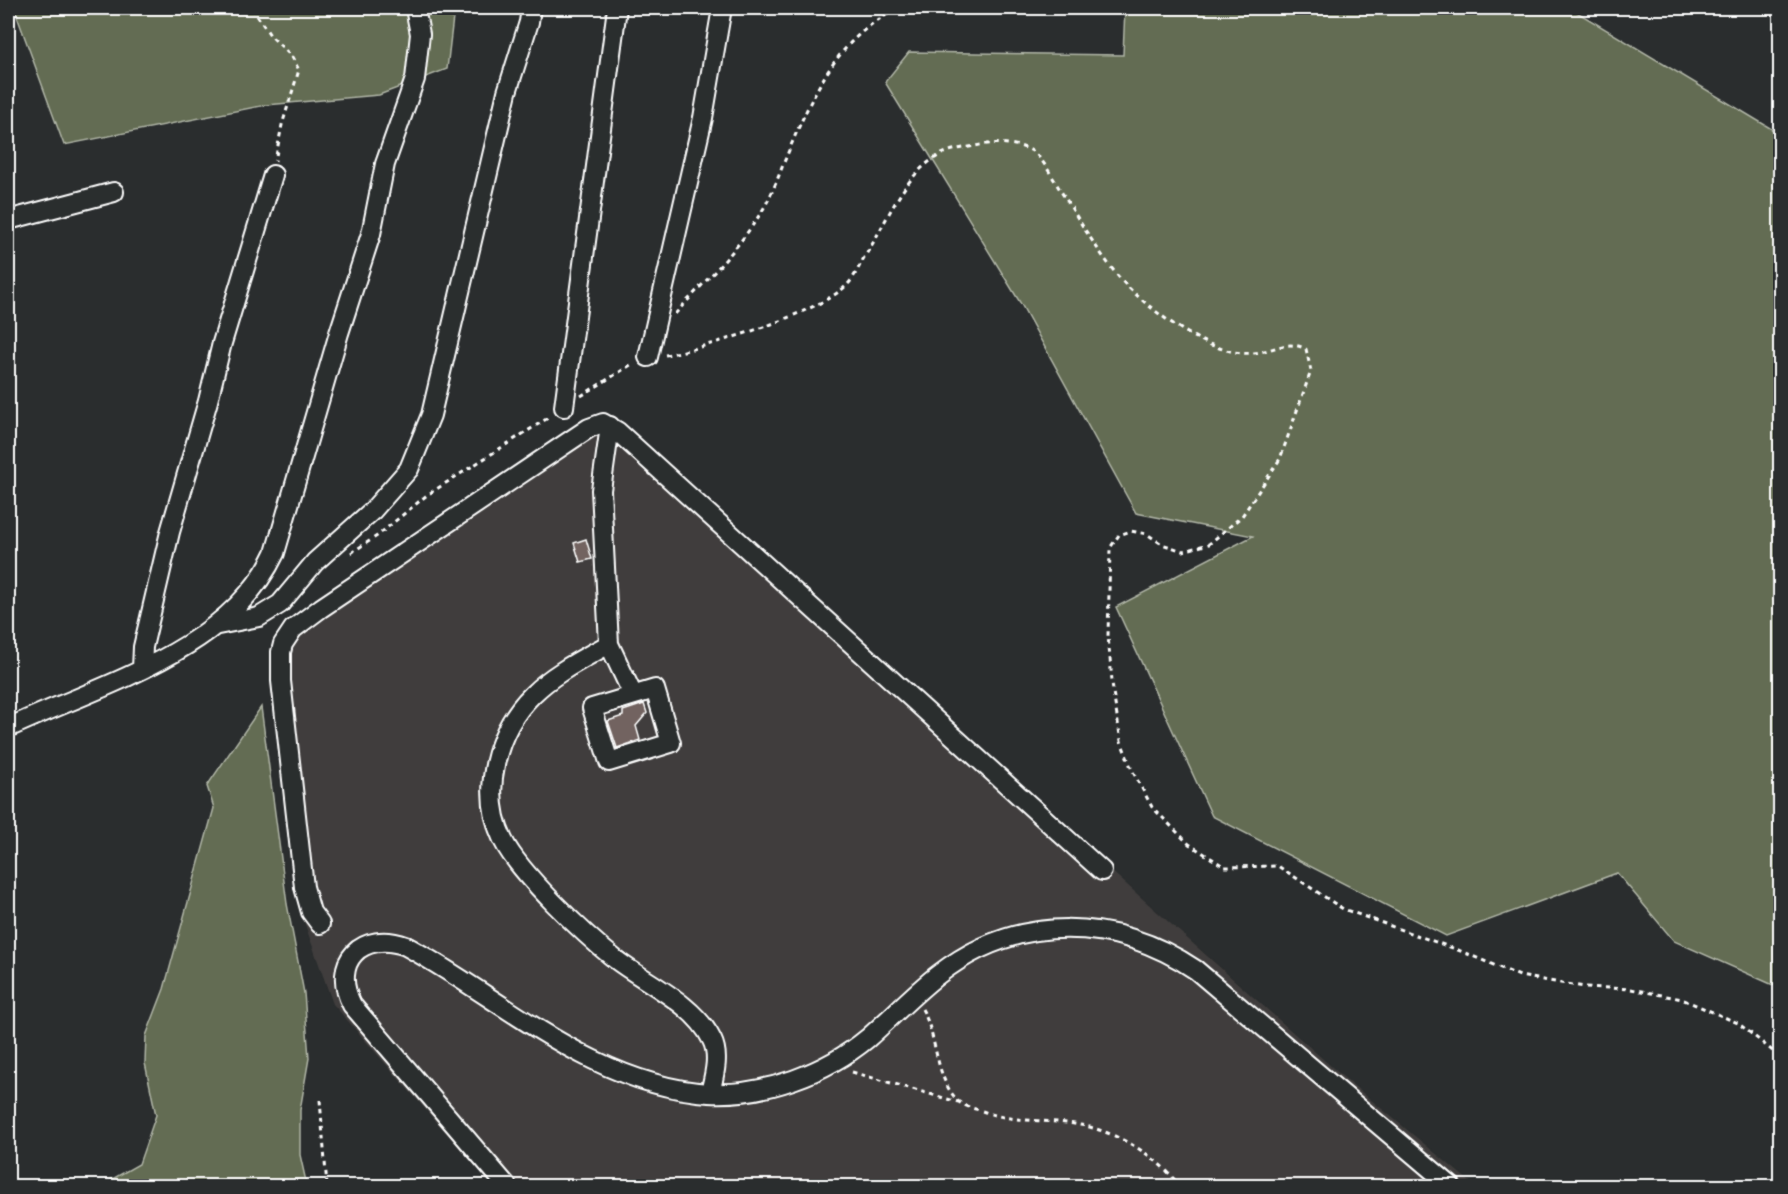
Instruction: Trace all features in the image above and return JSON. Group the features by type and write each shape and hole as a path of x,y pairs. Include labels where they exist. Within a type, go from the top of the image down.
{"street":[{"path":"8,728 142,669 199,638 218,625 266,574 275,553 339,333 371,234 385,164 415,79 420,34 415,8"},
{"path":"218,625 259,617 280,604 315,562 374,510 409,469 431,415 507,92 529,22 531,8"},
{"path":"564,407 617,8"},
{"path":"648,357 704,118 722,8"},
{"path":"142,669 143,647 170,532 208,401 222,343 273,175"},
{"path":"8,220 114,192"},
{"path":"320,924 311,912 304,887 280,664 282,644 287,636 321,608 589,428 603,423 610,426 1102,871"},
{"path":"610,426 601,490 607,555 609,644 633,695"},
{"path":"609,644 542,685 514,718 504,736 495,764 496,819 510,852 577,924 614,958 679,1004 701,1024 716,1052 710,1093"},
{"path":"655,689 671,743 609,762 592,708 633,695 655,689"},
{"path":"507,1186 352,1005 345,986 344,975 350,957 362,947 387,941 406,946 602,1064 648,1081 710,1093 729,1093 782,1084 826,1066 866,1040 938,975 968,954 1030,932 1074,929 1131,937 1176,957 1196,970 1451,1186"}],"path":[{"path":"252,8 270,35 292,57 299,70 282,125 273,175"},
{"path":"673,317 734,252 766,204 803,116 831,66 855,36 872,21 900,8"},
{"path":"341,559 377,536 427,495 623,367 648,357 692,350 824,302 847,285 899,196 920,170 944,153 983,144 1013,144 1034,152 1077,218 1128,287 1168,318 1214,348 1234,353 1256,353 1286,344 1296,344 1306,349 1311,371 1280,459 1242,516 1209,544 1183,551 1162,544 1148,534 1131,531 1119,535 1110,548 1108,636 1113,692 1121,741 1132,770 1152,807 1189,844 1225,867 1278,866 1343,909 1458,950 1520,976 1584,987 1631,989 1682,999 1738,1023 1780,1057"},
{"path":"912,999 928,1019 946,1084 960,1103"},
{"path":"852,1072 960,1103 994,1116 1082,1125 1138,1147 1171,1173 1179,1186"},
{"path":"320,1100 327,1186"}],"shaded area":[{"path":"604,412 1118,877 1342,1076 1475,1186 493,1186 333,1004 302,916 275,665 294,621"}],"green space":[{"path":"14,8 454,9 447,69 379,95 266,105 64,145"},
{"path":"1125,8 1573,8 1780,134 1780,988 1674,941 1617,873 1446,936 1212,816 1116,607 1253,536 1136,513 1021,304 885,82 909,52 1123,55"},
{"path":"261,707 287,904 304,993 309,1058 300,1110 300,1155 307,1186 100,1186 139,1164 156,1115 145,1063 146,1036 164,989 214,808 207,786"}],"building":[{"path":"586,539 592,559 580,562 574,543"},
{"path":"644,704 647,713 636,726 640,740 617,748 608,721 623,716 623,711"}]}
